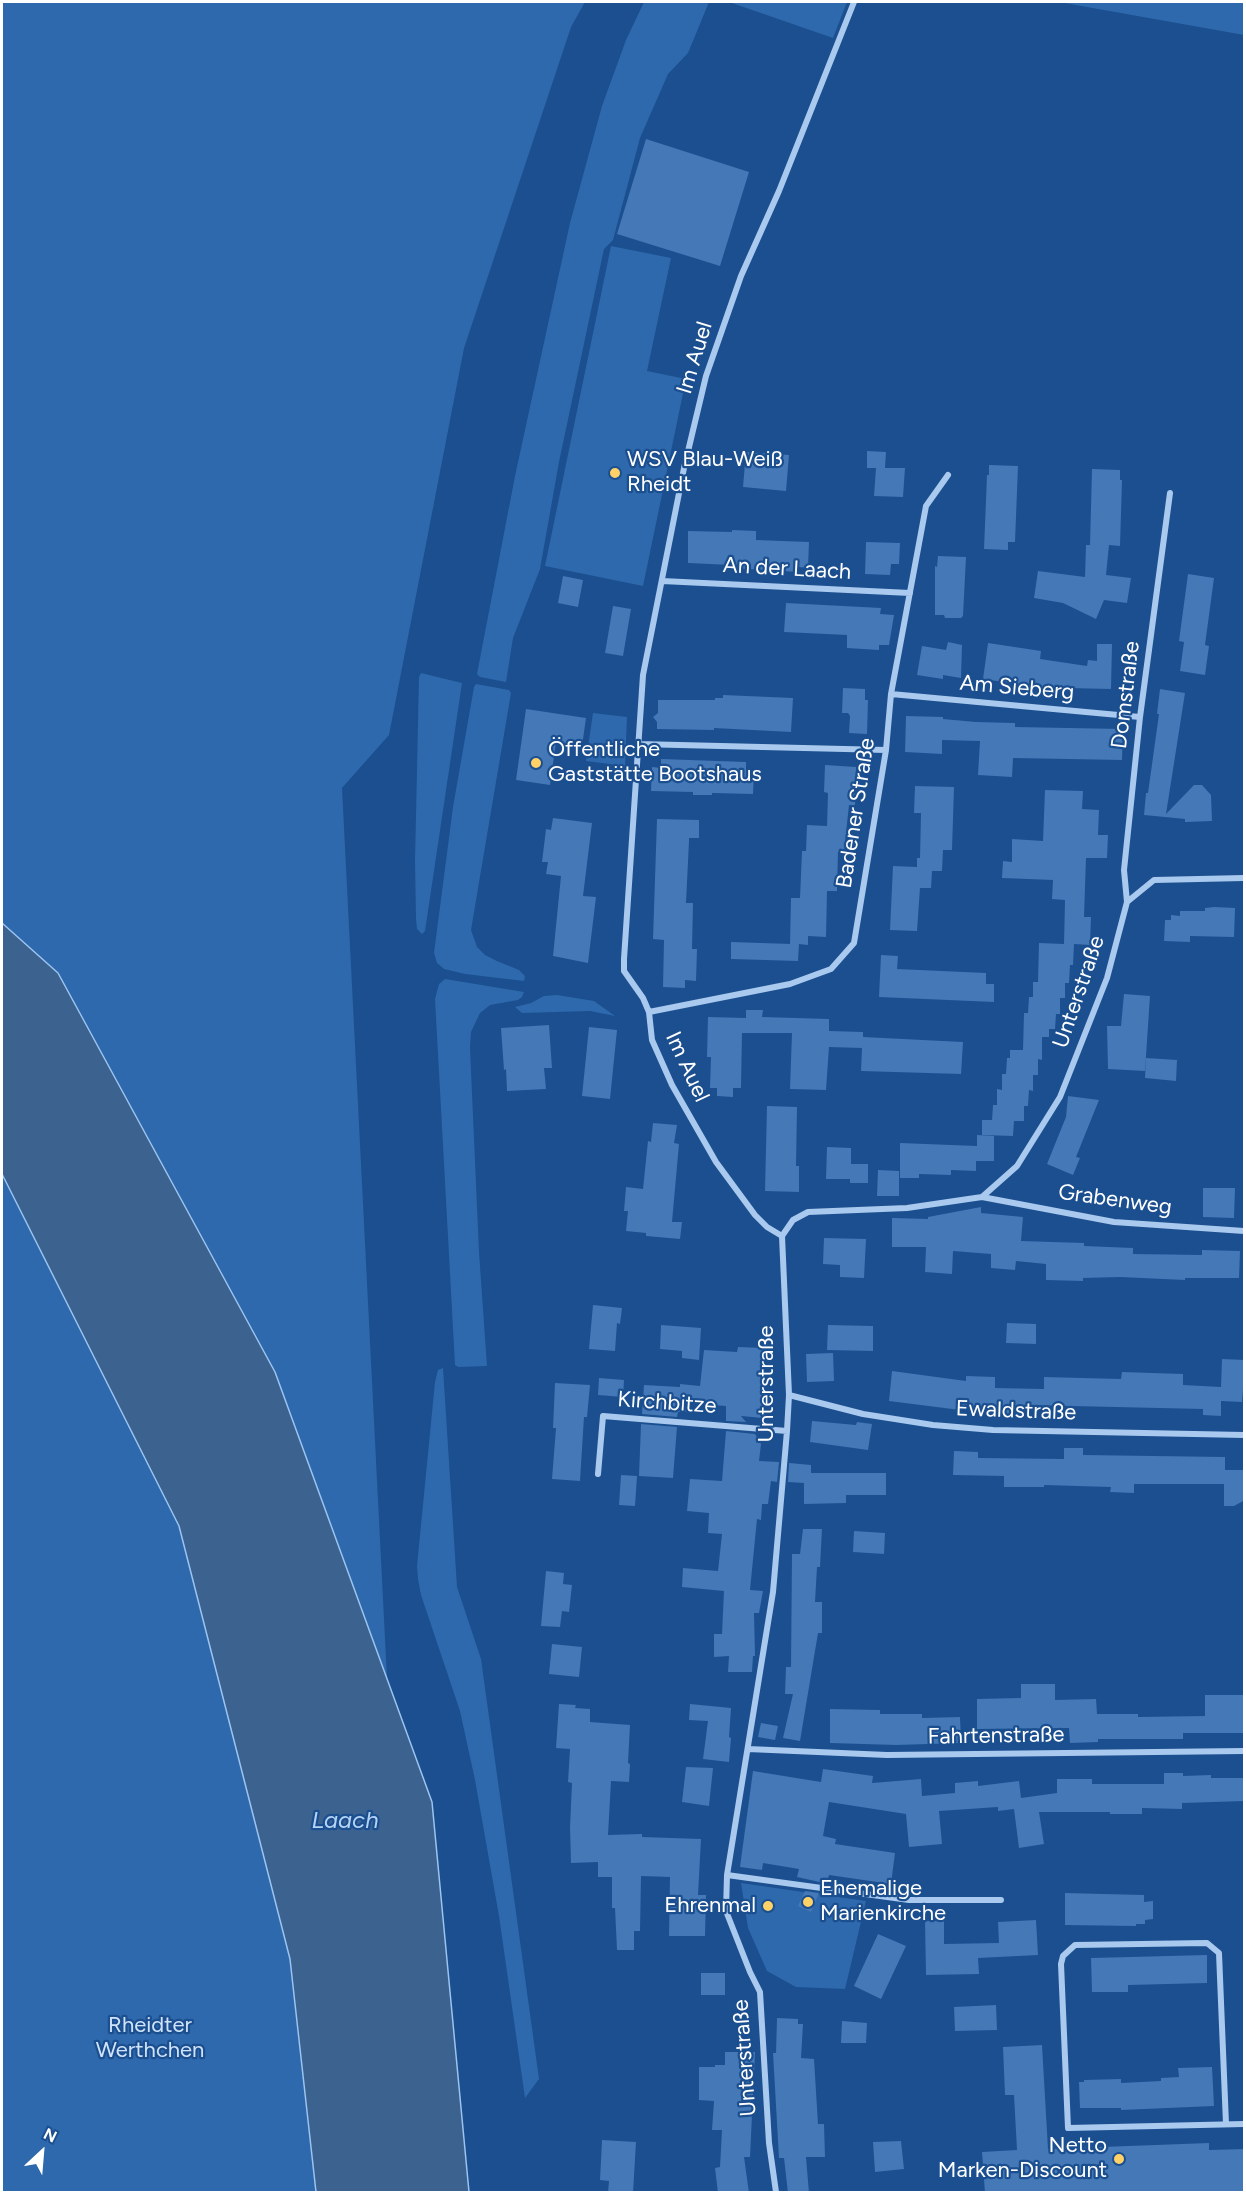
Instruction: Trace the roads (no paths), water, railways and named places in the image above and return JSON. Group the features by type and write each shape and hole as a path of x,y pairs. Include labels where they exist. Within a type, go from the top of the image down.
{"street":[{"name":"Im Auel","path":"782,1236 767,1227 755,1215 716,1162 672,1085 652,1040 648,1012 643,998 624,971 643,675 684,468 706,376 741,276 779,191 854,2"},
{"name":"Badener Straße","path":"648,1012 789,984 831,969 854,944 886,750 891,694 926,506 948,475"},
{"name":"Domstraße","path":"1127,902 1124,870 1140,717 1170,493"},
{"name":"An der Laach","path":"662,581 910,593"},
{"name":"Am Sieberg","path":"891,694 1140,717"},
{"path":"638,744 886,750"},
{"path":"1127,902 1154,880 1245,878"},
{"name":"Unterstraße","path":"982,1197 1017,1166 1060,1097 1107,978 1127,902"},
{"path":"782,1236 793,1220 808,1212 907,1208 982,1197"},
{"name":"Grabenweg","path":"982,1197 1114,1222 1245,1231"},
{"name":"Unterstraße","path":"776,2193 769,2143 760,1992 726,1911 727,1875 773,1592 787,1431 789,1395 782,1236"},
{"name":"Ewaldstraße","path":"789,1395 863,1414 933,1425 993,1430 1245,1435"},
{"name":"Kirchbitze","path":"598,1474 603,1416 787,1431"},
{"name":"Fahrtenstraße","path":"748,1749 887,1755 1245,1750"},
{"path":"727,1875 909,1900 1001,1900"},
{"path":"1226,2124 1219,1953 1207,1942 1075,1945 1063,1956 1061,1964 1068,2128 1245,2124"}],"water":[{"name":"Laach","path":"2,923 58,973 275,1372 432,1802 469,2192 316,2192 290,1959 179,1526 2,1174"}],"place":[{"name":"WSV Blau-Weiß Rheidt","path":"615,473"},
{"name":"Öffentliche Gaststätte Bootshaus","path":"536,763"},
{"name":"Ehemalige Marienkirche","path":"808,1902"},
{"name":"Ehrenmal","path":"768,1906"},
{"name":"Netto Marken-Discount","path":"1119,2159"}],"park label":[{"name":"Rheidter Werthchen","path":"150,2038"}]}
